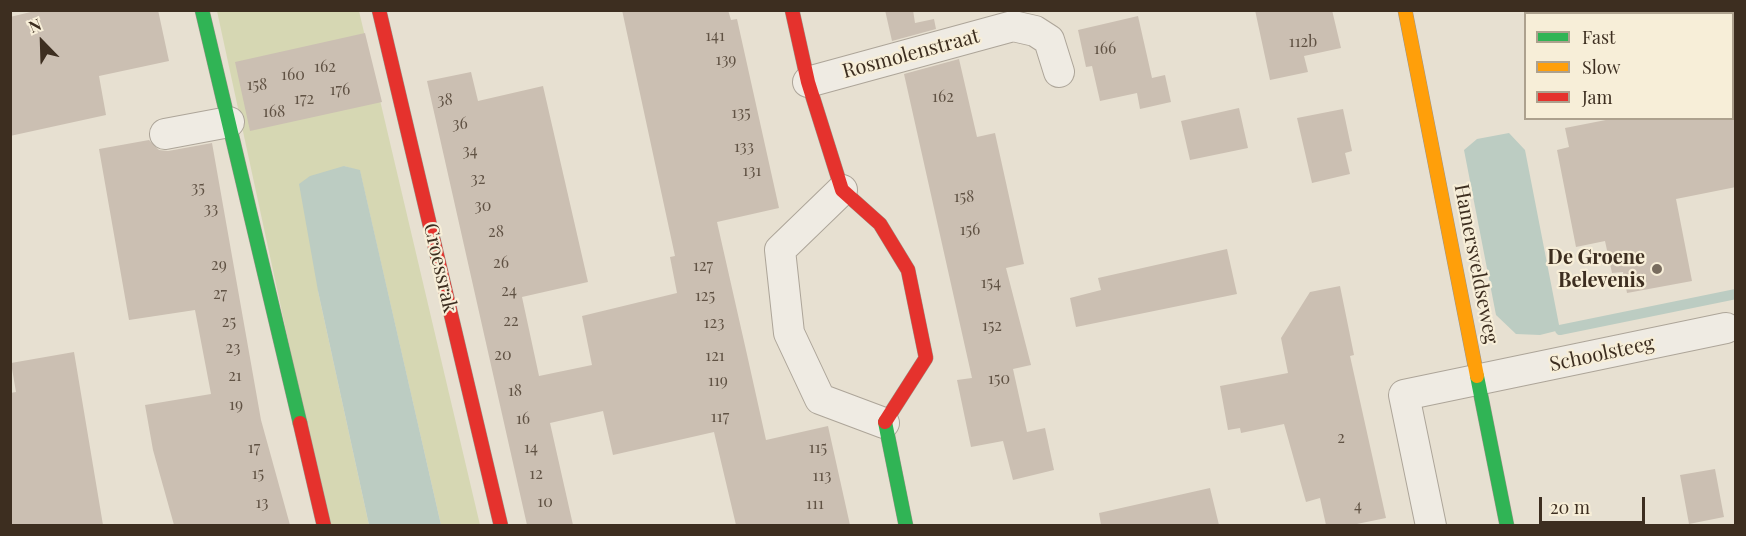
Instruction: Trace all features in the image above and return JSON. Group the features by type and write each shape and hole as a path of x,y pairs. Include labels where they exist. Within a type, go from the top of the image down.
{"street":[{"path":"202,10 324,525"},
{"name":"Croessrak","path":"379,10 501,525"},
{"path":"792,10 808,82 842,190 880,224 908,270 926,358 884,423 906,525"},
{"name":"Hamersveldseweg","path":"1405,10 1506,525"},
{"name":"Rosmolenstraat","path":"808,82 1012,18 1049,40 1059,72"},
{"path":"165,134 229,122"},
{"path":"842,190 780,250 789,333 820,399 884,423"},
{"name":"Schoolsteeg","path":"1431,525 1404,394 1726,328"}],"green space":[{"path":"217,11 359,11 480,525 441,525 360,171 344,166 318,291 369,525 328,525"}],"shaded area":[{"path":"1509,133 1525,150 1560,330 1540,335 1516,334 1496,315 1464,150 1477,139"},
{"path":"344,166 360,170 441,525 369,525 318,291 299,184 310,176"}],"building":[{"path":"39,10 158,10 169,61 99,76 106,115 10,136 10,17"},
{"path":"622,10 728,10 731,20 737,19 779,208 717,222 766,440 828,426 850,525 736,525 714,432 613,455 603,411 550,423 573,525 527,525 427,81 471,72 478,101 543,86 588,282 522,297 539,376 592,365 582,316 677,293 670,257 675,256"},
{"path":"885,10 913,10 915,23 934,19 936,29 892,41"},
{"path":"1255,10 1332,10 1341,48 1304,56 1308,72 1270,80"},
{"path":"1138,16 1152,78 1165,75 1171,102 1140,109 1137,93 1100,101 1092,66 1086,67 1078,30"},
{"path":"365,33 382,102 250,131 235,62"},
{"path":"959,59 977,137 995,133 1024,264 1006,268 1031,365 1013,369 1027,432 1045,428 1054,470 1013,480 1003,441 971,447 957,380 972,378 904,74"},
{"path":"1239,108 1248,148 1190,160 1181,121"},
{"path":"1343,109 1352,151 1345,153 1350,174 1312,183 1297,118"},
{"path":"1736,118 1736,187 1676,199 1692,281 1627,293 1623,272 1612,273 1605,241 1576,247 1557,150 1569,147 1565,128 1606,120 1734,120"},
{"path":"149,140 159,150 168,151 212,143 261,420 290,525 174,525 153,450 145,405 211,394 195,310 129,320 99,149"},
{"path":"1227,249 1237,294 1076,327 1070,298 1101,290 1098,278"},
{"path":"1340,286 1354,355 1350,356 1386,518 1352,525 1326,525 1320,498 1306,502 1284,424 1241,433 1240,428 1228,430 1220,386 1288,373 1281,338 1310,292"},
{"path":"74,352 103,525 10,525 10,393 16,392 11,363"},
{"path":"1715,469 1724,517 1689,524 1680,475"},
{"path":"1210,488 1219,525 1101,525 1099,513"}],"waterway":[{"path":"1560,330 1736,294"}],"traffic: fast":[{"path":"202,10 300,423"},
{"path":"1477,376 1507,526"},
{"path":"885,422 906,526"}],"traffic: slow":[{"path":"1405,10 1477,376"}],"traffic: jam":[{"path":"379,10 501,526"},
{"path":"792,10 808,82 842,190 880,224 908,270 926,358 885,422"},
{"path":"300,423 324,526"}],"place":[{"name":"De Groene Belevenis","path":"1657,269"}]}
